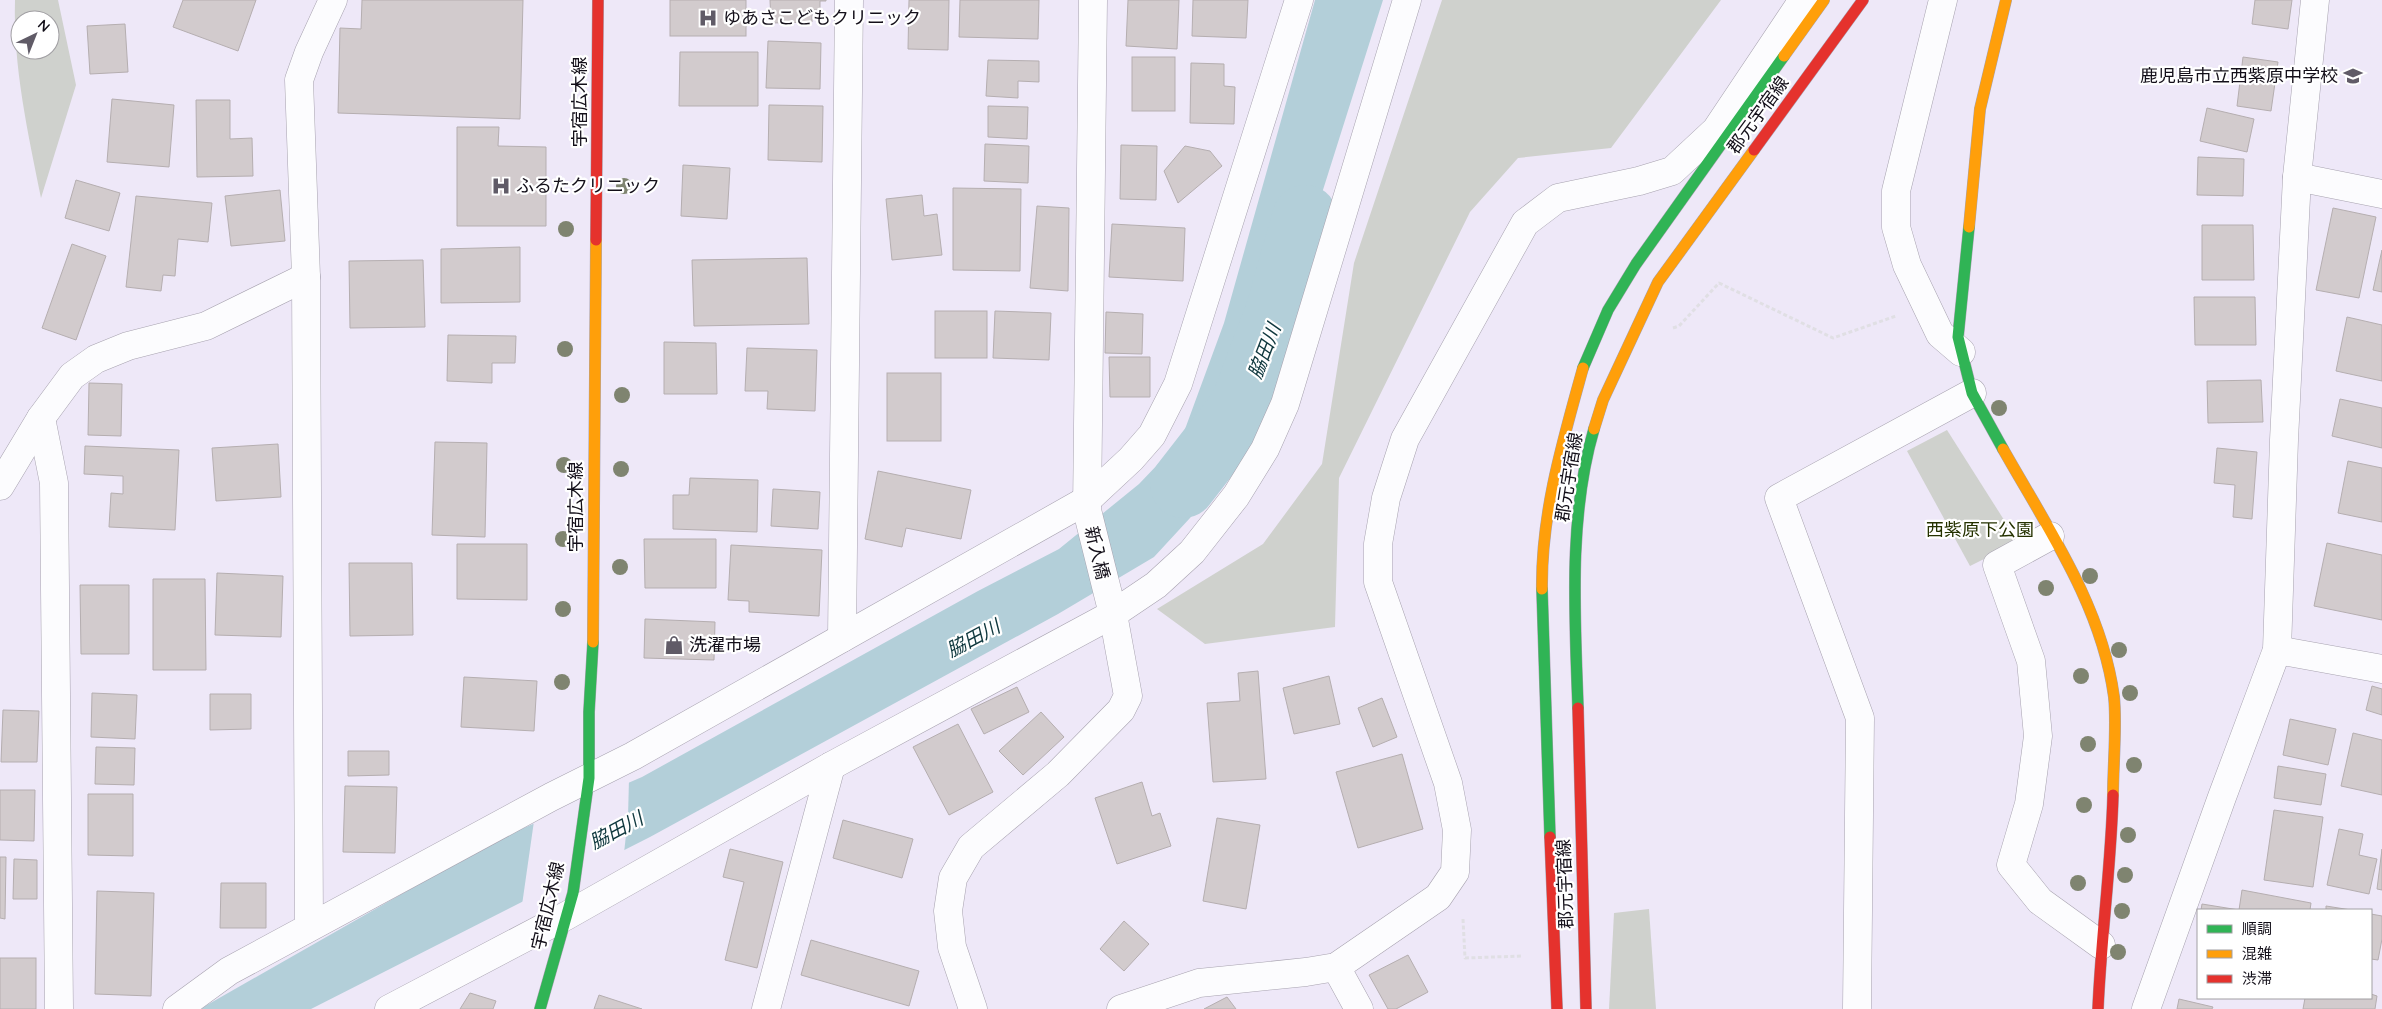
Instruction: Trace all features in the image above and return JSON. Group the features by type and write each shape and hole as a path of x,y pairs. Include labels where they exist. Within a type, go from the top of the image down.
{"street":[{"path":"309,926 306,277 299,80 309,52 333,0"},
{"name":"宇宿広木線","path":"540,1009 569,905 588,785 589,712 593,652 598,0"},
{"path":"842,638 849,0"},
{"name":"新入橋","path":"973,1009 952,947 948,911 953,878 971,847 1058,774 1121,710 1128,696 1087,505 1093,0"},
{"path":"177,1009 228,971 309,926 588,785 633,756 842,638 1087,505 1152,435 1178,384 1300,0"},
{"path":"389,1009 569,905 831,766 1110,605 1156,585 1192,552 1236,496 1265,449 1285,404 1407,0"},
{"path":"1137,1007 1199,983 1336,967 1438,896 1455,872 1457,830 1448,783 1378,582 1378,544 1386,498 1405,439 1525,223 1558,198 1640,181 1672,171 1716,130 1803,0"},
{"name":"郡元宇宿線","path":"1557,1009 1544,693 1542,578 1546,526 1556,465 1583,366 1608,310 1636,264 1824,0"},
{"name":"郡元宇宿線","path":"1586,1009 1575,602 1579,521 1587,454 1603,400 1658,282 1864,0"},
{"path":"1943,0 1896,191 1896,227 1907,265 1925,306 1940,334 1961,352"},
{"path":"2006,0 1980,110 1958,337 1972,393 2082,592 2104,648 2114,698 2112,828 2101,946 2098,1009"},
{"path":"2146,1009 2222,796 2277,650 2284,440 2297,177 2316,0"},
{"path":"2297,177 2382,194"},
{"path":"0,486 41,418 72,376 96,359 128,346 206,326 306,277"},
{"path":"1857,1008 1860,718 1779,498 1972,393"},
{"path":"41,418 54,483 59,1009"},
{"path":"2050,536 1997,565 2030,661 2038,736 2029,804 2012,865 2040,901 2101,946"},
{"path":"2277,650 2382,669"},
{"path":"766,1009 831,766"},
{"path":"1336,967 1358,1009"}],"path":[{"path":"1671,330 1679,326 1720,283 1833,338 1925,306"},
{"path":"1438,896 1462,903 1465,958 1525,955"}],"green space":[{"path":"15,0 58,0 76,85 41,198 22,100 17,60 60,60 60,10 15,10"},
{"path":"1442,0 1721,0 1611,148 1518,158 1470,212 1339,478 1335,627 1205,644 1157,609 1263,544 1322,464 1354,263"},
{"name":"西紫原下公園","path":"1947,430 2018,542 1970,566 1907,451"},
{"path":"1649,909 1656,1009 1609,1009 1614,913"}],"water":[{"path":"1315,0 1383,0 1310,231 1202,505 1154,557 1058,614 650,837 311,1009 200,1009 498,839 642,777 978,591 1059,549 1139,484 1181,440 1224,323"}],"pier":[{"path":"629,779 628,817 624,853 522,905 534,821"}],"building":[{"path":"183,0 256,0 238,51 173,27"},
{"path":"362,0 523,0 520,119 338,113 340,28 361,29"},
{"name":"ゆあさこどもクリニック","path":"670,0 746,0 746,36 670,36"},
{"path":"770,0 826,1 820,1 820,10 812,10 812,22 771,23"},
{"path":"909,0 949,0 948,50 908,49"},
{"path":"960,0 1039,0 1038,39 959,37"},
{"path":"1128,0 1179,0 1177,49 1126,46"},
{"path":"1193,0 1248,0 1246,38 1192,36"},
{"path":"2255,0 2292,0 2288,29 2252,24"},
{"path":"125,24 128,72 90,74 87,26"},
{"path":"768,41 821,43 820,89 766,88"},
{"path":"680,52 758,52 758,106 679,106"},
{"path":"1132,57 1175,57 1175,111 1132,111"},
{"path":"2243,57 2278,62 2271,111 2237,106"},
{"path":"988,60 1039,61 1039,82 1018,81 1018,98 986,96"},
{"path":"1191,63 1224,64 1224,86 1235,87 1234,124 1190,123"},
{"path":"112,99 174,105 169,167 107,162"},
{"path":"196,100 230,100 230,139 252,138 253,176 197,177"},
{"path":"769,105 823,106 822,162 768,160"},
{"path":"988,106 1028,107 1027,139 988,137"},
{"path":"2207,108 2254,119 2247,152 2200,141"},
{"name":"ふるたクリニック","path":"457,127 499,127 498,146 546,147 546,226 457,226"},
{"path":"985,144 1029,146 1028,183 984,181"},
{"path":"1121,145 1157,146 1156,200 1120,199"},
{"path":"1185,146 1210,151 1222,166 1178,203 1164,171"},
{"path":"2198,157 2244,159 2243,196 2197,195"},
{"path":"683,165 730,168 727,219 681,216"},
{"path":"76,180 120,193 109,231 65,218"},
{"path":"953,188 1021,189 1020,271 953,270"},
{"path":"280,190 285,241 231,246 225,196"},
{"path":"922,195 924,216 937,214 942,255 892,260 886,199"},
{"path":"136,196 212,203 208,242 178,239 175,276 163,275 161,291 126,287"},
{"path":"1037,206 1069,208 1068,291 1030,288"},
{"path":"2333,208 2376,217 2359,298 2316,290"},
{"path":"1112,224 1185,228 1183,281 1109,277"},
{"path":"2202,225 2253,225 2254,280 2202,280"},
{"path":"72,244 106,256 76,340 42,328"},
{"path":"520,247 520,302 441,303 441,249"},
{"path":"2382,250 2382,292 2373,290"},
{"path":"807,258 809,324 694,326 692,260"},
{"path":"423,260 425,327 350,328 349,261"},
{"path":"2194,297 2255,297 2256,345 2195,345"},
{"path":"935,311 987,311 987,358 935,358"},
{"path":"995,311 1051,313 1049,360 993,358"},
{"path":"1106,312 1143,314 1142,354 1105,353"},
{"path":"2347,317 2382,325 2382,381 2336,371"},
{"path":"448,335 516,336 515,363 492,363 492,383 447,381"},
{"path":"664,342 716,343 717,394 664,394"},
{"path":"747,348 817,350 815,411 767,409 768,391 745,391"},
{"path":"1109,357 1150,357 1150,397 1110,397"},
{"path":"887,373 941,373 941,441 887,441"},
{"path":"2261,380 2263,422 2208,423 2207,381"},
{"path":"89,383 122,384 121,436 88,435"},
{"path":"2340,399 2382,408 2382,448 2332,436"},
{"path":"435,442 487,443 485,537 432,535"},
{"path":"278,444 281,497 216,501 212,448"},
{"path":"85,446 179,450 175,530 109,527 111,493 123,494 123,476 84,474"},
{"path":"2217,448 2257,452 2252,519 2233,517 2235,485 2214,483"},
{"path":"2348,461 2382,468 2382,522 2338,513"},
{"path":"878,471 971,490 961,539 906,528 902,547 865,539"},
{"path":"690,478 758,480 757,532 673,529 673,495 689,495"},
{"path":"773,489 820,492 818,529 771,526"},
{"path":"644,539 716,539 716,588 645,588"},
{"path":"2327,543 2382,555 2382,620 2314,606"},
{"path":"457,544 527,544 527,600 457,599"},
{"path":"731,545 822,550 819,616 749,612 749,601 728,600"},
{"path":"349,563 412,563 413,635 350,636"},
{"path":"217,573 283,576 281,637 215,635"},
{"path":"153,579 205,579 206,670 153,670"},
{"path":"80,585 129,585 129,654 81,654"},
{"path":"645,619 715,622 714,660 644,658"},
{"path":"1258,671 1266,779 1213,782 1207,703 1240,701 1238,673"},
{"path":"1329,676 1340,724 1294,734 1283,688"},
{"path":"464,677 537,681 534,731 461,727"},
{"path":"2372,686 2382,689 2382,715 2366,710"},
{"path":"1017,687 1029,712 984,734 971,709"},
{"path":"92,693 137,695 135,739 91,737"},
{"path":"210,694 251,694 251,729 210,730"},
{"path":"1382,698 1397,737 1373,747 1358,708"},
{"path":"3,710 39,711 37,762 1,762"},
{"path":"1041,712 1064,737 1023,775 999,751"},
{"path":"2290,719 2336,729 2328,765 2283,755"},
{"path":"958,724 993,792 949,815 913,747"},
{"path":"2353,733 2382,740 2382,795 2341,786"},
{"path":"96,747 135,748 134,785 95,784"},
{"path":"348,751 389,751 389,775 348,776"},
{"path":"1402,754 1423,829 1358,848 1336,772"},
{"path":"2278,766 2326,774 2321,805 2274,798"},
{"path":"1142,782 1152,816 1160,813 1171,846 1117,864 1095,798"},
{"path":"345,786 397,787 395,853 343,852"},
{"path":"0,790 35,790 34,841 0,840"},
{"path":"88,794 133,794 133,856 88,855"},
{"path":"2274,810 2323,817 2313,887 2264,880"},
{"path":"1217,818 1260,825 1246,909 1203,901"},
{"path":"843,820 913,839 902,878 833,858"},
{"path":"2339,829 2363,834 2359,855 2377,859 2369,894 2327,885"},
{"path":"730,849 783,862 757,968 725,960 744,882 723,877"},
{"path":"2382,849 2382,890 2377,889"},
{"path":"0,857 6,857 5,919 0,918"},
{"path":"14,859 37,860 37,899 13,899"},
{"path":"221,883 266,883 266,928 220,928"},
{"path":"2242,890 2311,903 2310,909 2239,909"},
{"path":"97,891 154,893 151,996 95,994"},
{"path":"2202,904 2233,909 2201,909"},
{"path":"2326,906 2345,909 2326,909"},
{"path":"2372,914 2382,916 2382,939 2378,960 2372,959"},
{"path":"1124,921 1149,944 1124,971 1100,949"},
{"path":"811,940 919,971 909,1006 801,975"},
{"path":"1408,955 1428,992 1396,1009 1388,1009 1369,975"},
{"path":"0,958 36,958 36,1009 0,1009"},
{"path":"470,993 496,1001 493,1009 460,1009"},
{"path":"2372,994 2377,996 2375,1009 2303,1009 2305,999 2372,999"},
{"path":"599,995 642,1009 594,1009"},
{"path":"1227,997 1236,1009 1204,1009"},
{"path":"2179,999 2213,1007 2212,1009 2177,1009"}],"waterway":[{"name":"脇田川","path":"1183,485 1242,409 1279,310 1305,218"}],"traffic: fast":[{"path":"1583,368 1608,310 1636,264 1784,56"},
{"path":"1969,227 1958,337 1972,393 2003,449"},
{"path":"1578,708 1575,603 1577,532 1580,497 1594,429"},
{"path":"1542,589 1550,837"},
{"path":"540,1009 573,893 589,778 589,712 593,642"}],"traffic: slow":[{"path":"1784,56 1824,0"},
{"path":"1969,227 1980,109 2006,0"},
{"path":"1594,429 1603,400 1658,282 1754,150"},
{"path":"593,642 596,240"},
{"path":"1542,589 1545,533 1549,505 1561,450 1583,368"},
{"path":"2003,449 2070,568 2098,631 2108,663 2114,697 2113,795"}],"traffic: jam":[{"path":"596,240 598,0"},
{"path":"1754,150 1863,0"},
{"path":"1578,708 1586,1009"},
{"path":"2098,1009 2113,795"},
{"path":"1550,837 1557,1009"}],"place":[{"name":"ゆあさこどもクリニック","path":"708,18"},
{"name":"鹿児島市立西紫原中学校","path":"2353,76"},
{"name":"ふるたクリニック","path":"501,186"},
{"name":"洗濯市場","path":"674,645"}]}
